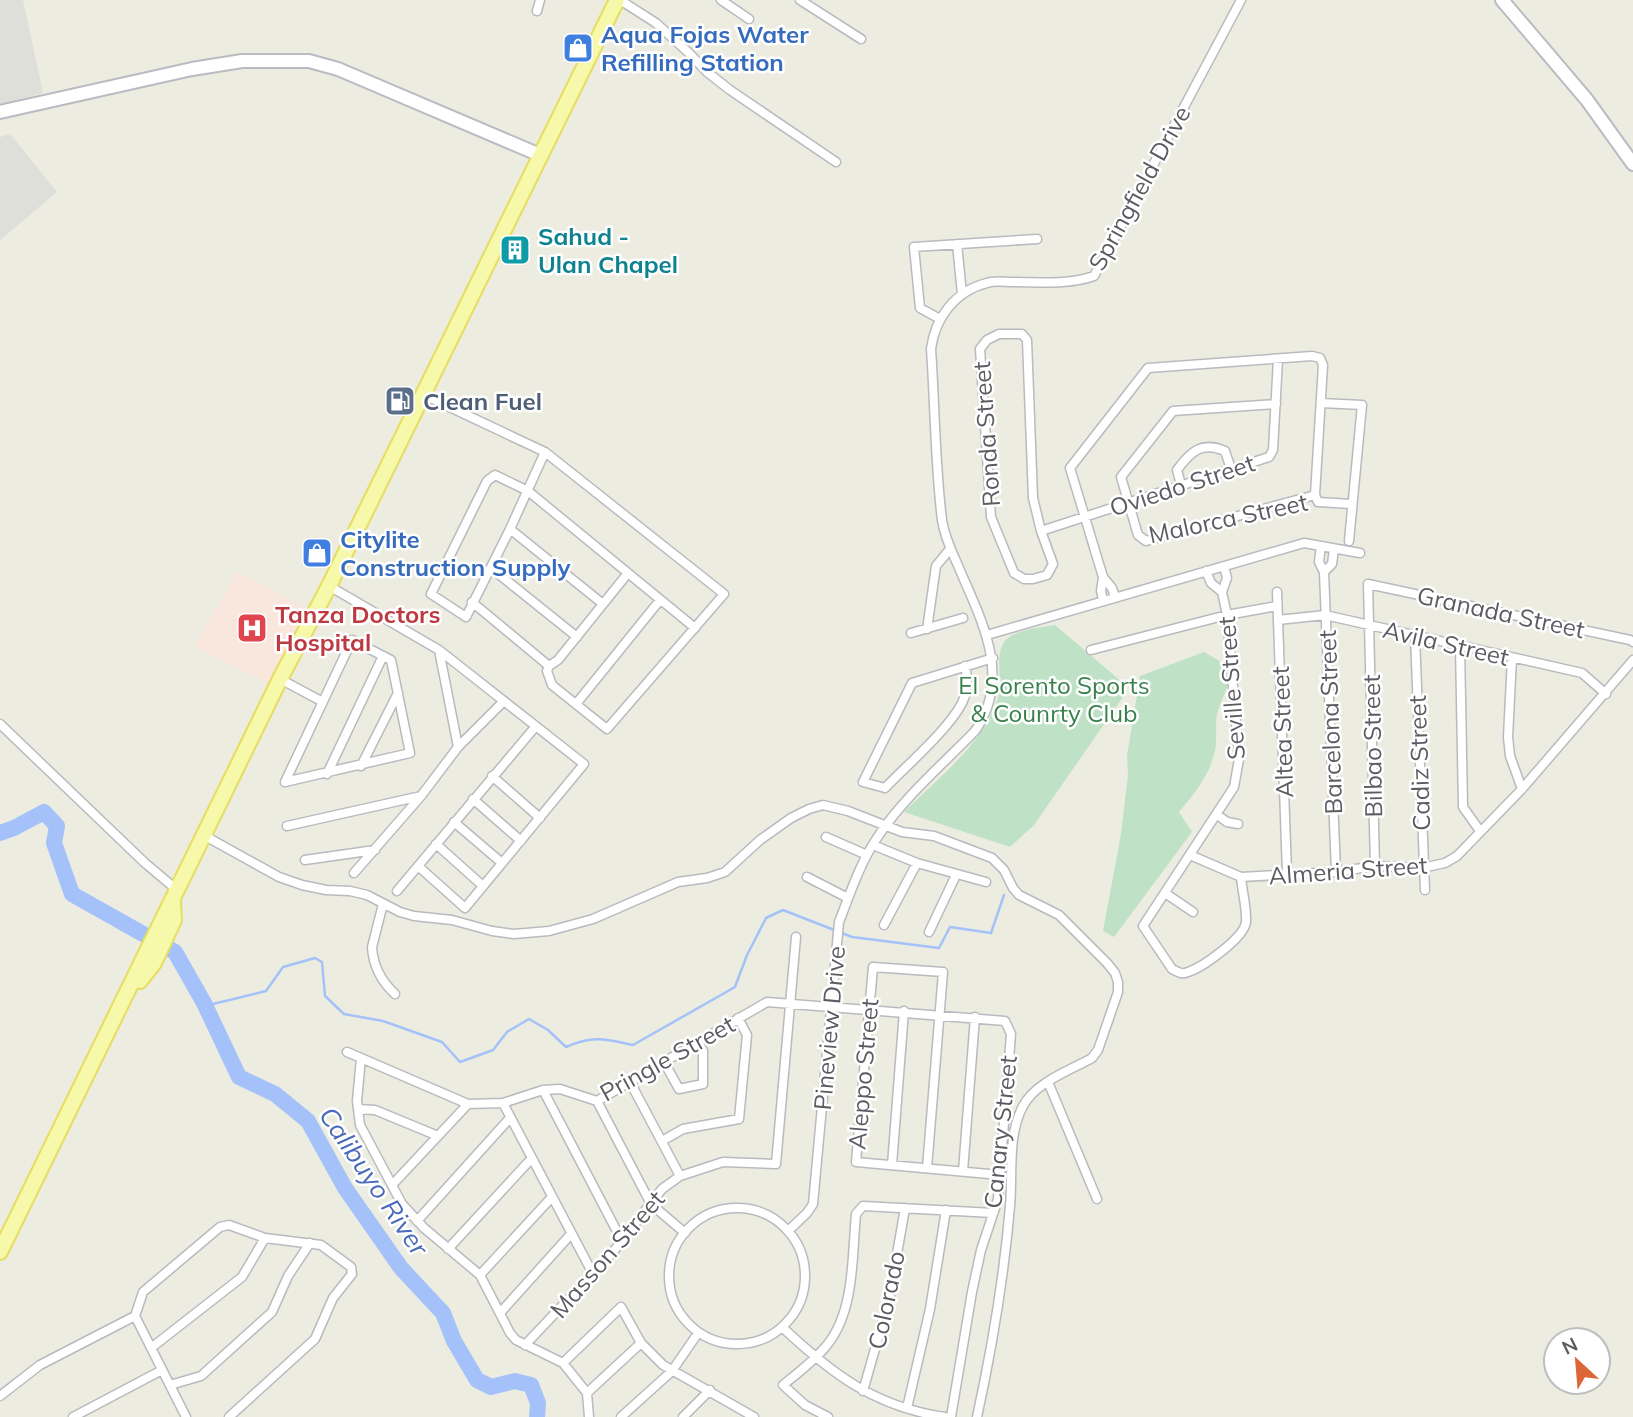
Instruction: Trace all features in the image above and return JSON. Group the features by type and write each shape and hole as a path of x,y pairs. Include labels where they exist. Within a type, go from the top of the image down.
{"main road":[{"path":"0,1252 145,961 280,679 329,586 619,0"}],"street":[{"path":"537,11 540,0"},
{"path":"619,0 656,23 730,90 836,162"},
{"path":"721,0 749,19"},
{"path":"800,0 861,39"},
{"name":"Springfield Drive","path":"886,826 904,803 982,721 993,690 993,658 987,635 950,549 942,523 931,349 933,333 940,318 962,295 988,282 1079,281 1094,276 1241,0"},
{"path":"1502,0 1587,100 1633,164"},
{"path":"0,112 230,63 309,61 338,69 540,155"},
{"path":"940,318 920,308 914,247 1037,239"},
{"path":"957,244 962,295"},
{"name":"Ronda Street","path":"999,334 1022,334 1027,340 1033,498 1041,531 1053,564 1047,575 1024,579 1014,573 991,517 980,349 987,340 999,334"},
{"path":"1115,597 1112,587 1103,577 1070,468 1148,368 1312,356 1320,358 1323,365 1315,495"},
{"name":"Oviedo Street","path":"1041,531 1269,457 1273,450 1278,359"},
{"path":"422,394 545,452 724,594 607,729 552,685 547,671 628,573"},
{"path":"1321,403 1362,405 1349,541"},
{"path":"1128,502 1121,477 1173,411 1276,404"},
{"path":"1181,485 1177,470 1188,455 1197,449 1214,446 1225,452 1231,469"},
{"path":"545,452 528,491 510,529 466,617 431,594 490,477 495,475 528,491 695,628"},
{"name":"Malorca Street","path":"1128,502 1138,535 1146,541 1315,495 1318,502 1352,504"},
{"path":"510,529 603,604"},
{"path":"987,635 1304,543 1360,552"},
{"name":"Barcelona Street","path":"1321,546 1336,872"},
{"path":"928,629 936,566 950,549"},
{"name":"Barcelona Street","path":"1324,572 1332,564 1334,549"},
{"name":"Seville Street","path":"1190,855 1234,787 1239,759 1227,615 1222,592 1227,578 1224,566"},
{"path":"491,568 577,637"},
{"name":"Seville Street","path":"1206,572 1211,583 1222,592"},
{"path":"1103,577 1103,600"},
{"name":"Bilbao Street","path":"1368,584 1375,866"},
{"name":"Granada Street","path":"1368,584 1633,642"},
{"path":"329,586 439,650 584,764 465,908 418,866"},
{"name":"Altea Street","path":"1277,592 1287,873"},
{"path":"576,704 660,600"},
{"path":"472,602 549,666"},
{"path":"1091,650 1227,615 1278,606"},
{"name":"Avila Street","path":"1278,620 1325,615 1583,673 1606,694"},
{"path":"911,633 963,618"},
{"name":"Cadiz Street","path":"1415,636 1422,868 1425,890"},
{"path":"352,640 391,660 398,693 410,753 285,782 352,640"},
{"path":"1460,646 1463,807 1480,831"},
{"path":"439,650 458,747"},
{"path":"327,774 383,656"},
{"path":"965,666 967,687 954,717 885,788 863,782 912,683 965,666 993,658"},
{"path":"1511,658 1508,737 1510,756 1522,789"},
{"path":"1606,694 1633,660"},
{"path":"280,679 323,702"},
{"path":"361,766 398,693"},
{"name":"Almeria Street","path":"1190,855 1241,877 1336,872 1375,866 1422,868 1446,863 1458,856 1522,789 1606,694"},
{"path":"354,873 421,796 458,747 504,701"},
{"path":"0,724 175,894"},
{"path":"397,891 536,726"},
{"path":"492,776 540,818"},
{"path":"287,826 421,796"},
{"path":"473,799 521,841"},
{"path":"205,836 279,877 302,885 367,895 414,916 452,919 492,931 514,934 549,931 593,919 678,882 707,878 725,872 777,828 809,808 823,805 848,811 902,832 934,836 992,858 1004,870 1019,894 1059,915 1115,973 1118,992 1098,1050 1092,1058 1034,1091 1023,1107 1013,1140 1010,1206 988,1368 977,1417"},
{"path":"1216,814 1227,822 1238,824"},
{"path":"454,822 502,863"},
{"name":"Pineview Drive","path":"788,1231 813,1204 839,922 867,855 886,826"},
{"path":"826,837 867,855"},
{"path":"436,844 483,886"},
{"path":"873,845 917,863 986,882"},
{"path":"305,860 376,850"},
{"path":"1190,855 1143,926 1172,969 1179,973 1187,973 1238,937 1245,922 1241,877"},
{"path":"884,925 917,863"},
{"path":"929,932 956,875"},
{"path":"807,877 848,898"},
{"path":"1165,892 1193,912"},
{"path":"383,904 372,947 383,980 394,994"},
{"path":"791,1003 796,937"},
{"name":"Aleppo Street","path":"941,1014 943,972 873,967 856,1162 1000,1175"},
{"name":"Pringle Street","path":"347,1052 468,1104 503,1103 543,1090 560,1089 597,1101 767,1002 830,1005"},
{"name":"Masson Street","path":"525,1345 622,1241 662,1189 680,1176 723,1162 776,1164 791,1003"},
{"name":"Canary Street","path":"830,1005 1001,1019 1010,1029 998,1199 972,1292 951,1417"},
{"path":"892,1165 904,1011"},
{"path":"927,1168 941,1014"},
{"path":"963,1171 975,1017"},
{"path":"662,1142 683,1129 739,1119 747,1035 738,1018"},
{"path":"664,1062 679,1089 703,1084 704,1051 698,1042"},
{"path":"361,1058 358,1109 360,1125 402,1204 417,1221 480,1275 510,1334 516,1340 563,1363 587,1393 589,1417"},
{"path":"630,1082 680,1176"},
{"path":"1048,1082 1097,1199"},
{"path":"543,1090 622,1241"},
{"path":"597,1101 650,1204 685,1233"},
{"path":"503,1103 593,1274"},
{"path":"393,1185 468,1104"},
{"path":"358,1109 375,1110 438,1136"},
{"path":"417,1221 510,1118"},
{"path":"448,1249 532,1158"},
{"path":"480,1275 552,1197"},
{"path":"828,1417 805,1405 783,1385 829,1343 840,1323 847,1300 856,1214 863,1206 993,1213"},
{"name":"Colorado","path":"863,1391 889,1300 905,1208"},
{"path":"748,1209 765,1214 788,1231 801,1252 805,1284 793,1315 782,1327 761,1340 732,1344 717,1341 698,1332 685,1320 675,1304 670,1286 670,1267 685,1233 698,1221 713,1213 748,1209"},
{"path":"907,1408 930,1310 946,1210"},
{"path":"0,1396 40,1365 135,1316 143,1292 220,1227 229,1225 265,1238 321,1245 351,1267 352,1274 333,1298 315,1339 229,1417"},
{"path":"500,1313 571,1234"},
{"path":"151,1348 242,1277 265,1238"},
{"path":"170,1385 201,1376 272,1312 288,1276 310,1243"},
{"path":"563,1363 621,1307 641,1343 672,1371 749,1415"},
{"path":"135,1316 186,1417"},
{"path":"782,1327 815,1358 877,1399 945,1417"},
{"path":"621,1417 672,1371 698,1332"},
{"path":"587,1393 641,1343"},
{"path":"73,1417 162,1370"},
{"path":"686,1416 709,1390"}],"shaded area":[{"path":"0,0 23,0 43,93 0,105"},
{"path":"10,134 57,192 0,240 0,137"},
{"name":"Tanza Doctors Hospital","path":"237,572 308,609 269,683 194,647"}],"green space":[{"name":"El Sorento Sports & Counrty Club","path":"1055,625 1122,682 1123,697 1034,825 1010,847 904,812 957,761 990,717 999,694 1000,655 1004,642 1020,632"},
{"path":"1204,652 1218,660 1232,674 1217,716 1216,745 1210,768 1179,812 1192,832 1114,937 1103,931 1121,834 1128,775 1127,756 1140,676"}],"waterway":[{"name":"Calibuyo River","path":"0,833 44,812 57,826 54,843 72,894 175,952 204,1003 239,1077 275,1094 308,1121 345,1188 401,1268 443,1313 454,1341 477,1380 491,1387 515,1381 531,1385 538,1403 537,1417"},
{"path":"200,997 213,1004 266,991 283,967 315,958 322,962 325,996 344,1014 383,1021 442,1042 460,1062 493,1050 507,1032 529,1019 548,1030 566,1047 599,1039 633,1045 735,987 747,955 766,918 783,910 852,937 939,948 950,927 991,933 1004,895"}],"place":[{"name":"Aqua Fojas Water Refilling Station","path":"578,48"},
{"name":"Sahud - Ulan Chapel","path":"515,250"},
{"name":"Clean Fuel","path":"400,401"},
{"name":"Citylite Construction Supply","path":"317,553"},
{"name":"Tanza Doctors Hospital","path":"252,628"}]}
